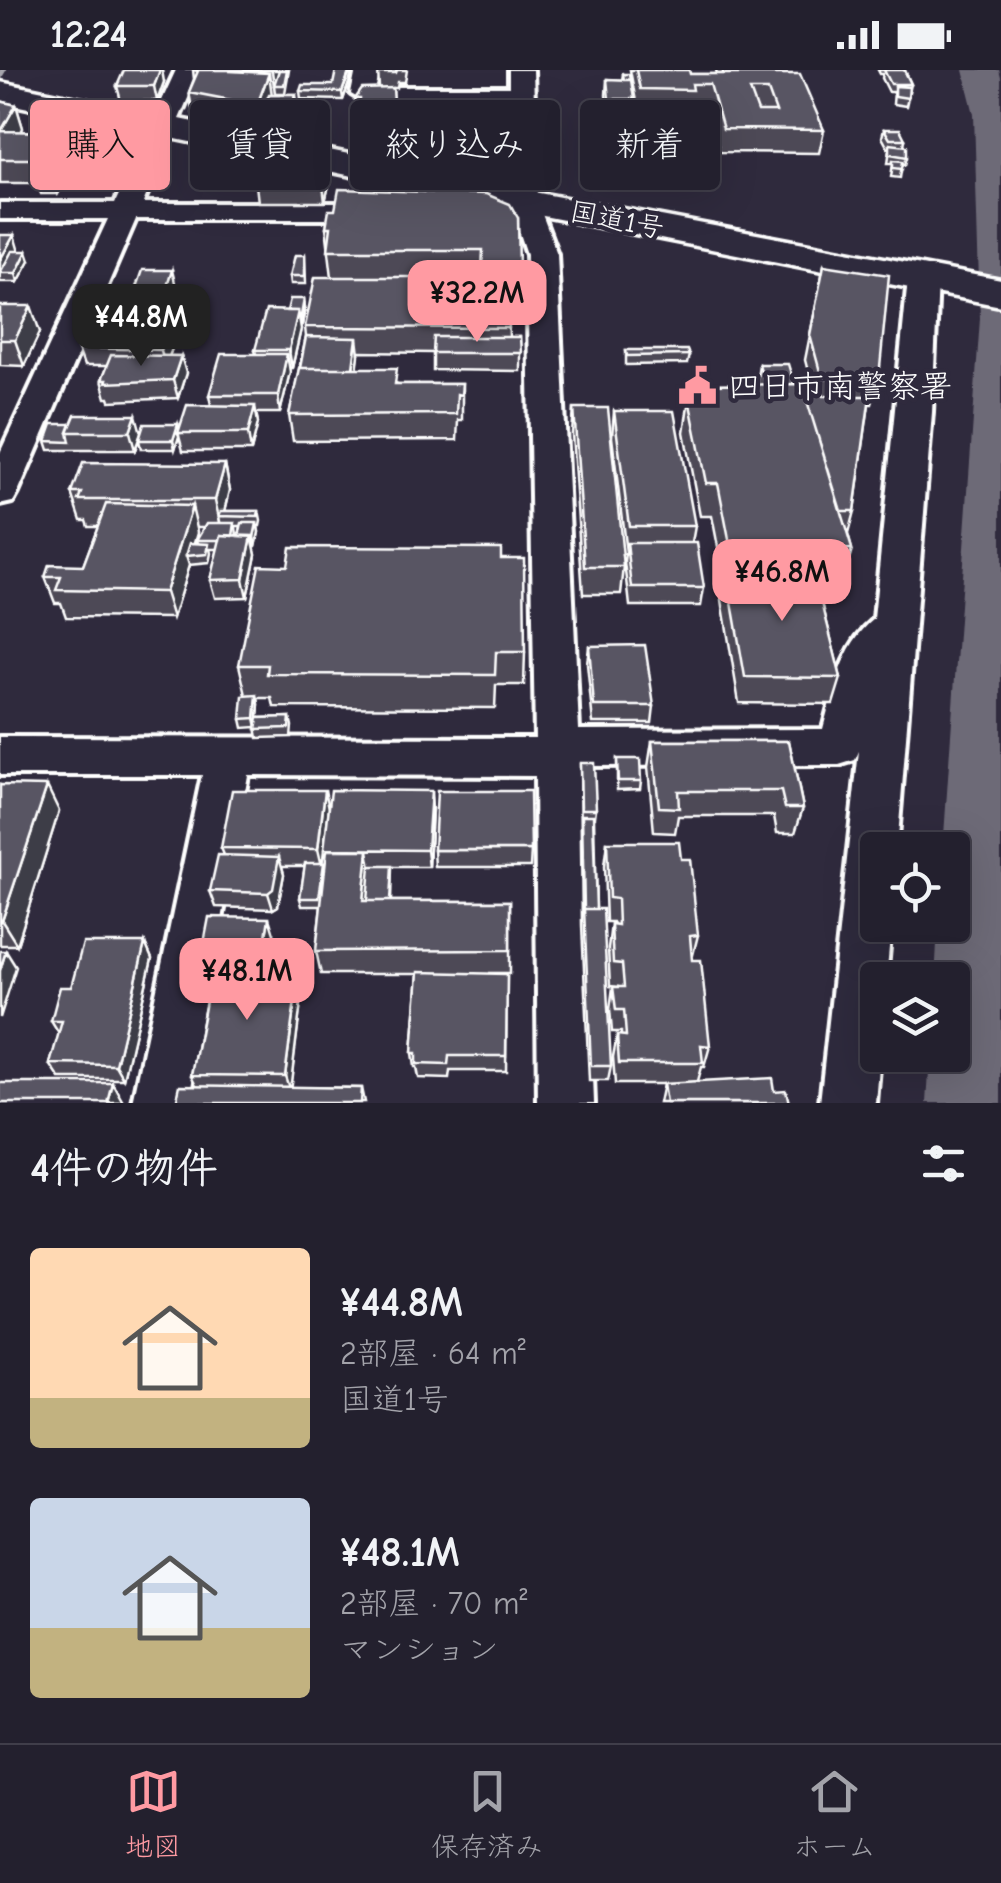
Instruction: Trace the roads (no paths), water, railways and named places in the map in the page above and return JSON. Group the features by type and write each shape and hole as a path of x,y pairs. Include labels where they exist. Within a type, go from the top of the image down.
{"highway":[{"name":"国道1号","path":"4,93 38,100"},
{"name":"国道1号","path":"170,127 523,201 1001,293"}],"street":[{"path":"170,114 188,70"},
{"path":"368,70 362,94 521,82 523,201 542,254 566,1103"},
{"path":"0,493 136,190"},
{"path":"439,212 478,212 523,201"},
{"path":"0,211 400,212"},
{"path":"848,1103 915,412 923,279"},
{"path":"0,756 229,757 838,747 851,718 864,656 879,636 894,626"},
{"path":"161,1103 229,757"}],"waterway":[{"path":"0,75 3,70"},
{"path":"981,70 993,114 1001,314"},
{"path":"969,1103 1001,322"}],"place":[{"name":"四日市南警察署","path":"698,386"}]}
